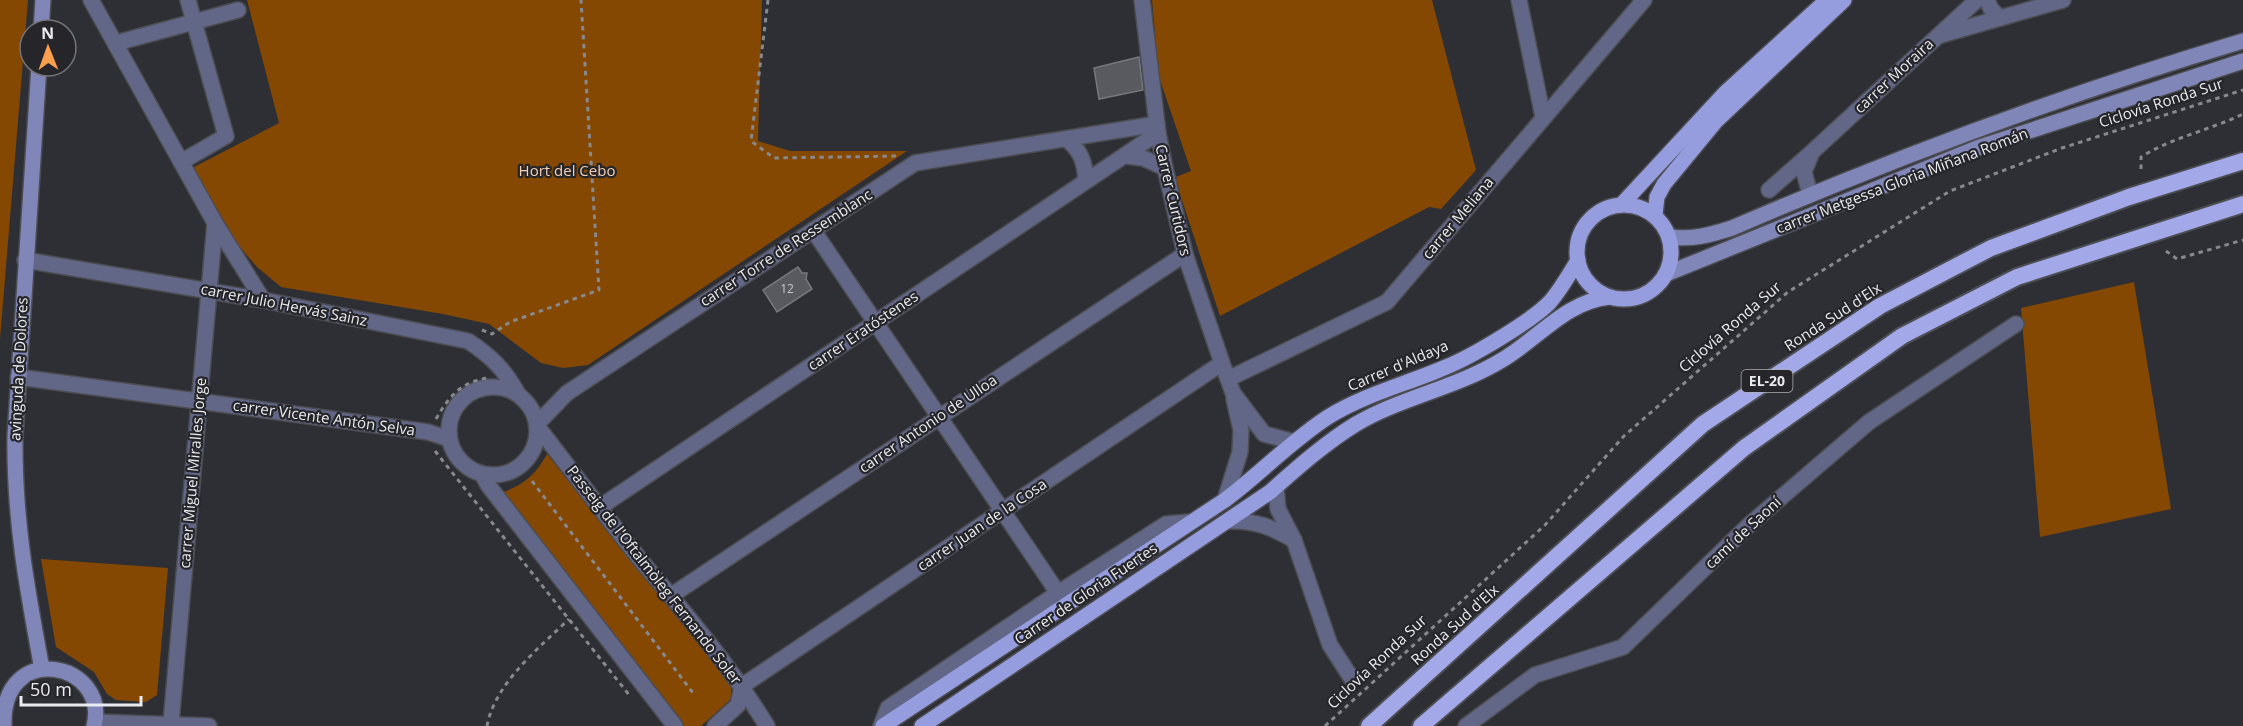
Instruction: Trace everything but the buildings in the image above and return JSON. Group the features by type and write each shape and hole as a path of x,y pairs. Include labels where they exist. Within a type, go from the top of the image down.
{"highway":[{"name":"Ronda Sud d'Elx","path":"1369,726 1703,424 1880,306 1991,248 2129,197 2243,161"},
{"name":"EL-20","path":"1421,726 1744,448 1902,336 2017,277 2243,204"}],"main road":[{"path":"42,18 43,0"},
{"path":"1622,204 1725,93 1827,0"},
{"path":"1655,215 1657,197 1664,184 1716,122 1844,0"},
{"name":"carrer Metgessa Gloria Miñana Román","path":"1670,237 1686,240 1721,231 1972,130 2143,71 2243,41"},
{"name":"carrer Metgessa Gloria Miñana Román","path":"1666,274 1977,148 2243,61"},
{"name":"avinguda de Dolores","path":"38,78 18,377 14,493 21,557 42,669"},
{"path":"1273,489 1320,449 1357,424 1398,405 1458,384 1503,359 1564,313 1593,298 1636,297 1659,284 1666,274 1672,250 1670,237 1655,215 1634,205 1622,204 1609,207 1587,222 1577,247 1578,260 1589,283 1610,297"},
{"name":"Carrer d'Aldaya","path":"1225,500 1263,472 1294,442 1330,417 1374,394 1447,367 1491,344 1548,304 1566,282 1578,260"},
{"name":"Carrer de Gloria Fuertes","path":"922,726 1273,489"},
{"name":"Carrer de Gloria Fuertes","path":"882,726 1069,605 1225,500"},
{"path":"4,726 3,706 12,687 26,675 42,669 64,671 81,682 93,698 95,724"}],"street":[{"path":"91,0 215,223 263,300"},
{"path":"181,162 226,136 188,0"},
{"name":"Carrer Curtidors","path":"1142,0 1165,168 1185,254 1231,386 1241,430 1240,452 1225,500"},
{"path":"1519,0 1543,117"},
{"name":"carrer Meliana","path":"1231,386 1387,302 1644,0"},
{"name":"carrer Moraira","path":"1768,190 1977,0"},
{"path":"1987,0 1991,9 2000,18"},
{"path":"1938,36 2063,0"},
{"path":"116,43 238,10"},
{"name":"carrer Torre de Ressemblanc","path":"537,425 567,393 915,163 1066,139 1158,129"},
{"name":"carrer Eratóstenes","path":"600,507 1126,156 1158,129"},
{"path":"1066,139 1075,146 1082,158 1086,182"},
{"name":"carrer Moraira","path":"1810,194 1804,172 1812,152"},
{"path":"1126,156 1143,158 1165,168"},
{"name":"carrer Miguel Miralles Jorge","path":"171,723 215,223"},
{"path":"813,230 1058,593"},
{"name":"carrer Antonio de Ulloa","path":"672,595 1185,254"},
{"name":"carrer Julio Hervás Sainz","path":"25,260 263,300 468,341 491,356 507,374 518,394"},
{"name":"camí de Saoní","path":"1466,726 1535,675 1623,647 1749,525 1869,422 2016,324"},
{"name":"carrer Juan de la Cosa","path":"742,686 1222,363"},
{"name":"carrer Vicente Antón Selva","path":"18,377 428,432 449,439"},
{"name":"Carrer Curtidors","path":"1231,386 1263,434 1294,442"},
{"path":"482,474 504,474 522,464 533,449 537,425 531,408 518,394 501,387 482,388 464,398 454,409 449,423 449,439 459,459 482,474 675,726"},
{"name":"Passeig de l'Oftalmòleg Fernando Soler","path":"537,425 742,686 766,726"},
{"path":"1273,489 1278,509 1294,540 1330,645 1352,679"},
{"path":"1228,521 1249,520 1269,526 1294,540"},
{"name":"Carrer de Gloria Fuertes","path":"882,726 888,708 1058,593 1166,524 1190,522"},
{"path":"715,726 738,705 742,686"},
{"path":"95,724 171,723 209,726"}],"path":[{"path":"468,341 473,327 492,334 510,322 599,290 581,0"},
{"path":"768,0 752,141 774,158 894,154 915,163"},
{"name":"Ciclovía Ronda Sur","path":"1325,726 1545,525 1624,436 1788,292 1950,191 2062,148 2243,90"},
{"path":"2141,169 2141,157 2150,151 2195,131 2243,114"},
{"path":"2166,251 2177,259 2243,240"},
{"path":"532,481 693,693"},
{"path":"487,726 501,694 531,656 569,619"}],"green space":[{"path":"0,0 28,0 27,18 18,18 18,78 22,78 0,339"},
{"name":"Hort del Cebo","path":"247,0 762,0 758,141 790,151 907,151 588,365 563,368 541,363 489,324 281,287 257,267 233,239 192,168 279,123"},
{"path":"1152,0 1432,0 1476,170 1441,209 1429,207 1220,316 1178,188 1176,177 1191,171 1159,77"},
{"path":"2134,282 2171,509 2040,537 2021,308"},
{"path":"547,454 731,685 731,699 701,726 682,726 504,492 530,477"},
{"path":"41,559 168,568 157,695 146,702 116,700 107,694 94,672 56,647"}]}
